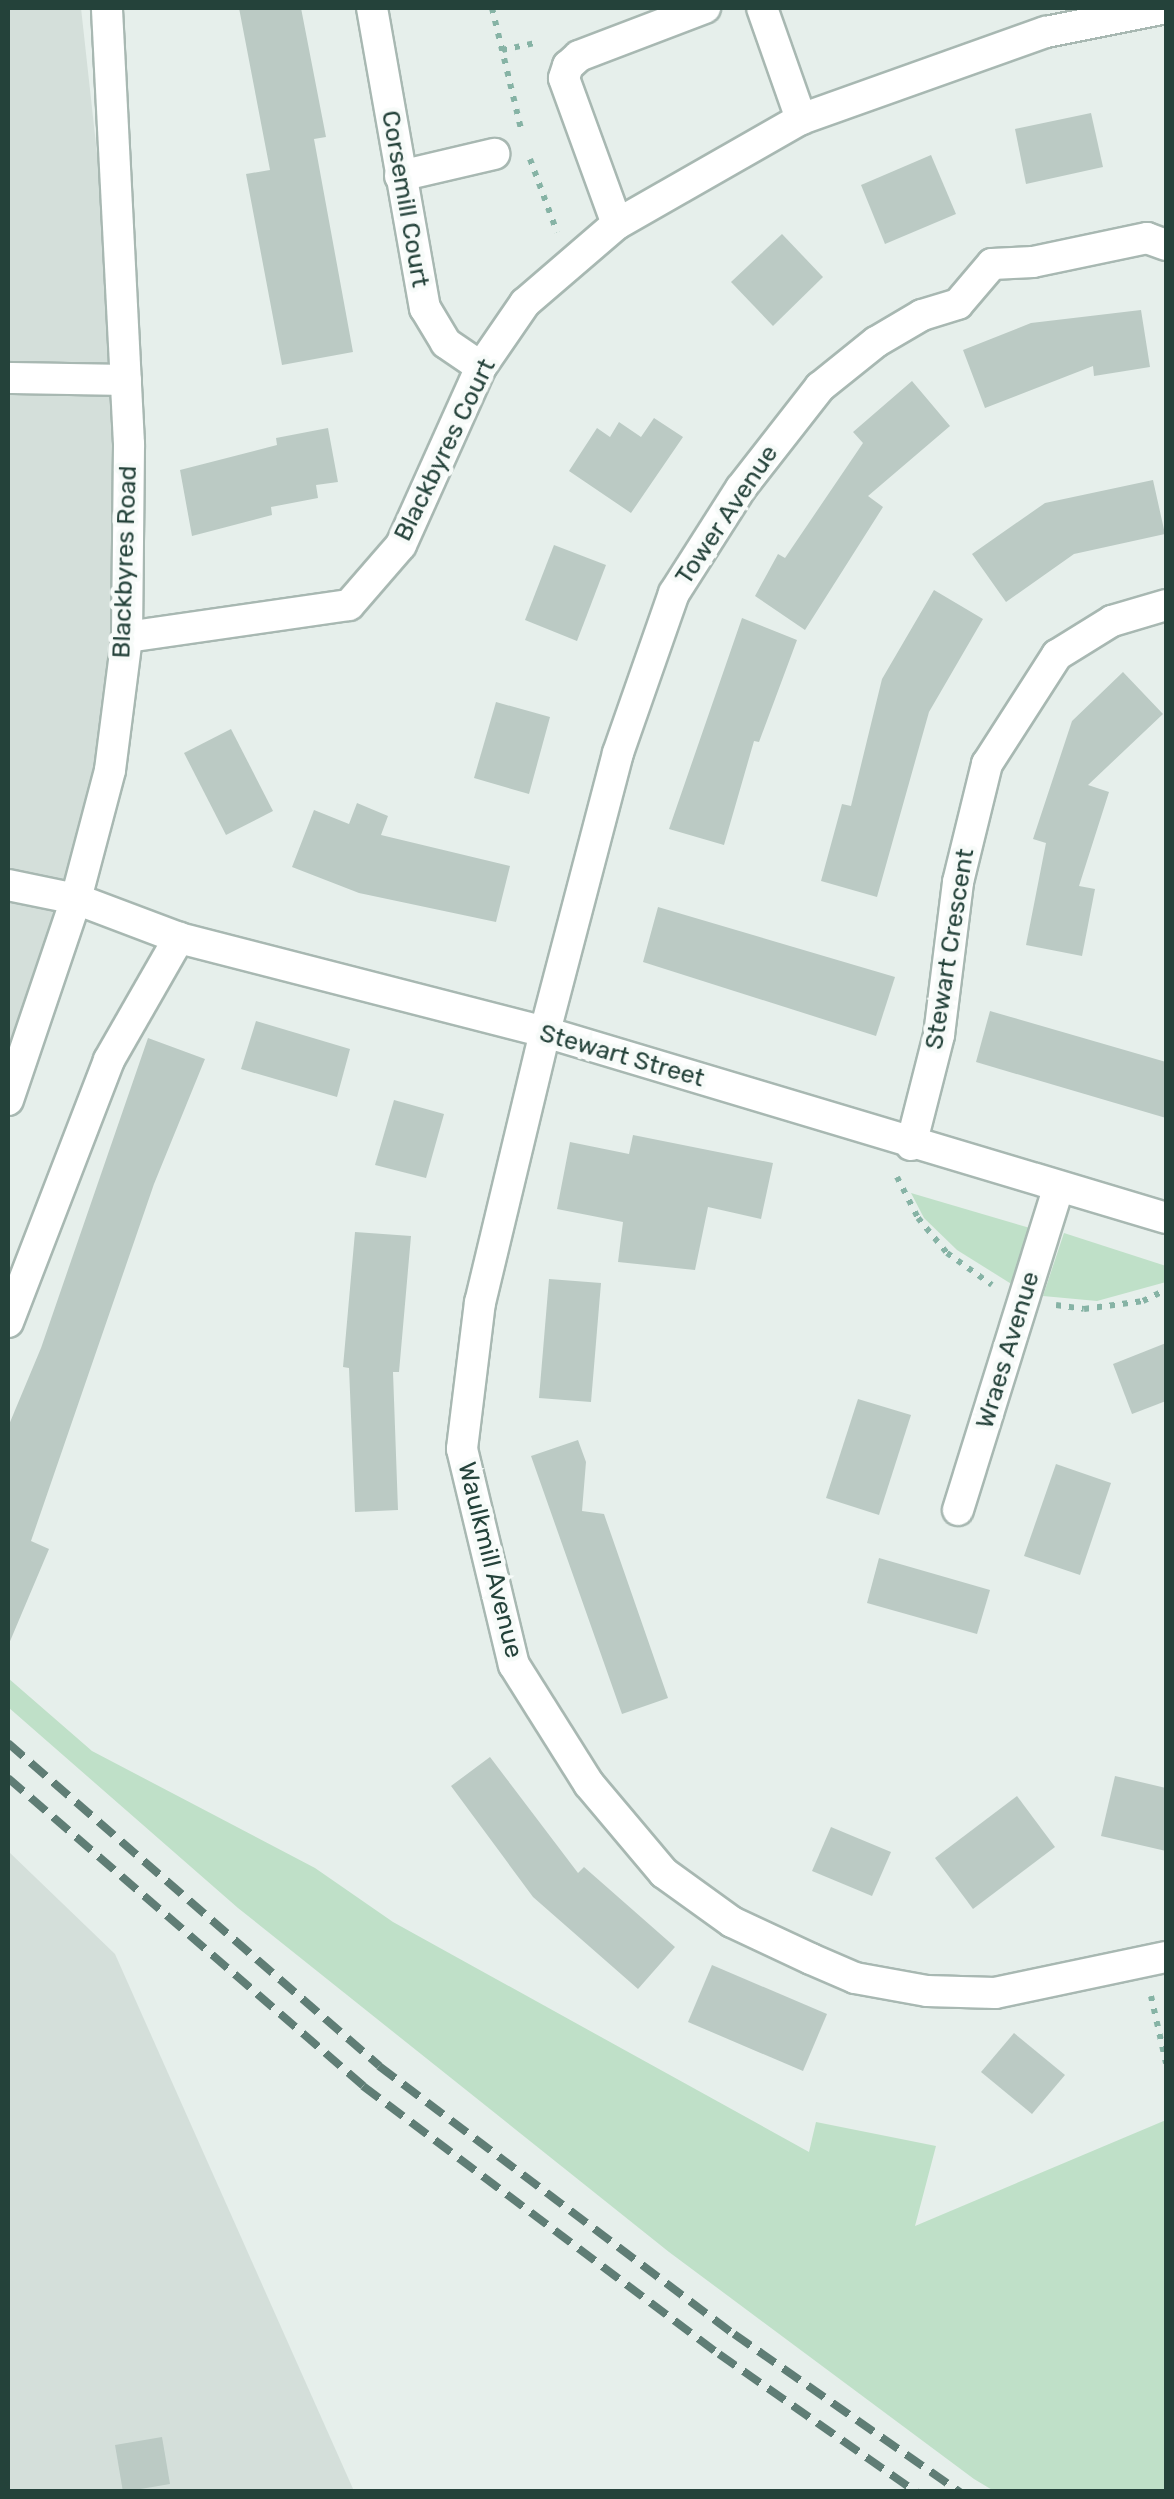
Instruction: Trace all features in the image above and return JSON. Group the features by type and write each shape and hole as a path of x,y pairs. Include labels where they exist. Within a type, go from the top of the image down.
{"street":[{"name":"Blackbyres Road","path":"8,1100 76,899 110,770 126,637 126,380 107,8"},
{"name":"Corsemill Court","path":"372,8 425,308 446,342 481,367"},
{"path":"616,224 564,78 568,66 580,56 705,8"},
{"path":"762,8 802,119"},
{"name":"Blackbyres Court","path":"126,637 349,604 401,546 481,367 525,304 616,224 802,119 1046,32 1166,8"},
{"path":"400,176 494,154"},
{"name":"Tower Avenue","path":"545,1032 618,753 674,593 741,488 820,387 922,315 958,304 992,264 1032,262 1147,238 1166,245"},
{"path":"8,378 126,380"},
{"name":"Stewart Crescent","path":"911,1144 939,1035 958,882 987,764 1057,654 1112,622 1166,605"},
{"name":"Stewart Street","path":"8,885 76,899 179,938 545,1032 1058,1189 1166,1218"},
{"path":"8,1322 109,1060 179,938"},
{"name":"Waulkmill Avenue","path":"545,1032 480,1302 462,1449 514,1664 590,1784 664,1873 732,1922 855,1978 928,1991 995,1993 1158,1960"},
{"name":"Wraes Avenue","path":"958,1510 1058,1189"}],"path":[{"path":"1158,1960 1166,2062"}],"shaded area":[{"path":"8,8 81,8 129,444 109,770 8,1100"},
{"path":"8,1851 115,1954 354,2491 8,2491"}],"green space":[{"path":"911,1193 1030,1228 1013,1285 957,1250 924,1218"},
{"path":"1064,1233 1166,1266 1166,1282 1097,1301 1043,1296"},
{"path":"8,1678 92,1751 315,1868 393,1922 809,2152 816,2122 936,2146 915,2226 1166,2120 1166,2491 994,2491 974,2479 669,2252 238,1908 8,1707"}],"building":[{"path":"239,8 301,8 326,137 314,139 353,352 282,365 246,174 270,170"},
{"path":"1091,113 1103,167 1026,184 1015,129"},
{"path":"931,155 956,214 885,244 861,185"},
{"path":"782,234 823,277 773,326 731,282"},
{"path":"1141,310 1150,367 1094,376 1093,366 985,408 963,350 1031,323"},
{"path":"912,381 950,426 868,496 883,507 805,630 755,596 778,554 785,558 863,443 853,432"},
{"path":"654,418 683,437 631,513 569,471 597,428 610,437 619,422 641,437"},
{"path":"328,428 338,482 316,485 318,498 271,507 272,515 192,536 180,470 277,445 276,438"},
{"path":"1153,480 1165,534 1074,554 1006,602 972,554 1045,503"},
{"path":"554,545 606,565 577,641 525,620"},
{"path":"934,590 983,619 929,712 877,897 821,881 842,804 851,806 882,679"},
{"path":"742,618 797,640 759,742 754,741 724,845 669,829"},
{"path":"1123,672 1163,714 1088,785 1109,792 1079,886 1095,889 1082,956 1026,945 1046,843 1033,839 1072,721"},
{"path":"496,702 550,717 529,794 474,778"},
{"path":"231,729 273,811 226,835 184,753"},
{"path":"357,803 388,816 381,835 510,866 496,922 359,893 292,867 314,810 349,824"},
{"path":"658,907 895,977 876,1036 643,962"},
{"path":"990,1011 1166,1062 1166,1118 976,1062"},
{"path":"256,1021 350,1049 337,1097 241,1069"},
{"path":"148,1038 205,1059 154,1184 31,1541 49,1549 8,1646 8,1427 41,1348"},
{"path":"394,1100 444,1114 426,1178 375,1165"},
{"path":"633,1135 773,1163 761,1219 708,1207 695,1270 618,1262 623,1222 557,1209 570,1142 629,1154"},
{"path":"355,1232 411,1236 399,1372 393,1372 398,1510 355,1512 349,1368 343,1367"},
{"path":"549,1279 601,1283 591,1402 539,1398"},
{"path":"1166,1343 1166,1401 1132,1414 1113,1364"},
{"path":"858,1399 911,1415 879,1515 826,1498"},
{"path":"578,1440 586,1462 582,1511 604,1514 668,1698 622,1714 531,1456"},
{"path":"1056,1464 1111,1483 1080,1575 1024,1556"},
{"path":"879,1558 990,1590 977,1634 867,1603"},
{"path":"490,1757 578,1873 584,1867 675,1947 638,1989 533,1897 451,1786"},
{"path":"1115,1776 1166,1788 1166,1851 1101,1836"},
{"path":"1017,1796 1055,1847 973,1909 935,1858"},
{"path":"831,1827 891,1852 872,1896 812,1871"},
{"path":"712,1965 827,2014 803,2071 688,2022"},
{"path":"1014,2033 1065,2075 1032,2114 981,2072"},
{"path":"162,2437 170,2484 123,2492 115,2445"}],"railway":[{"path":"8,1743 379,2066 734,2334 960,2492"},
{"path":"8,1778 363,2086 719,2354 916,2492"}]}
